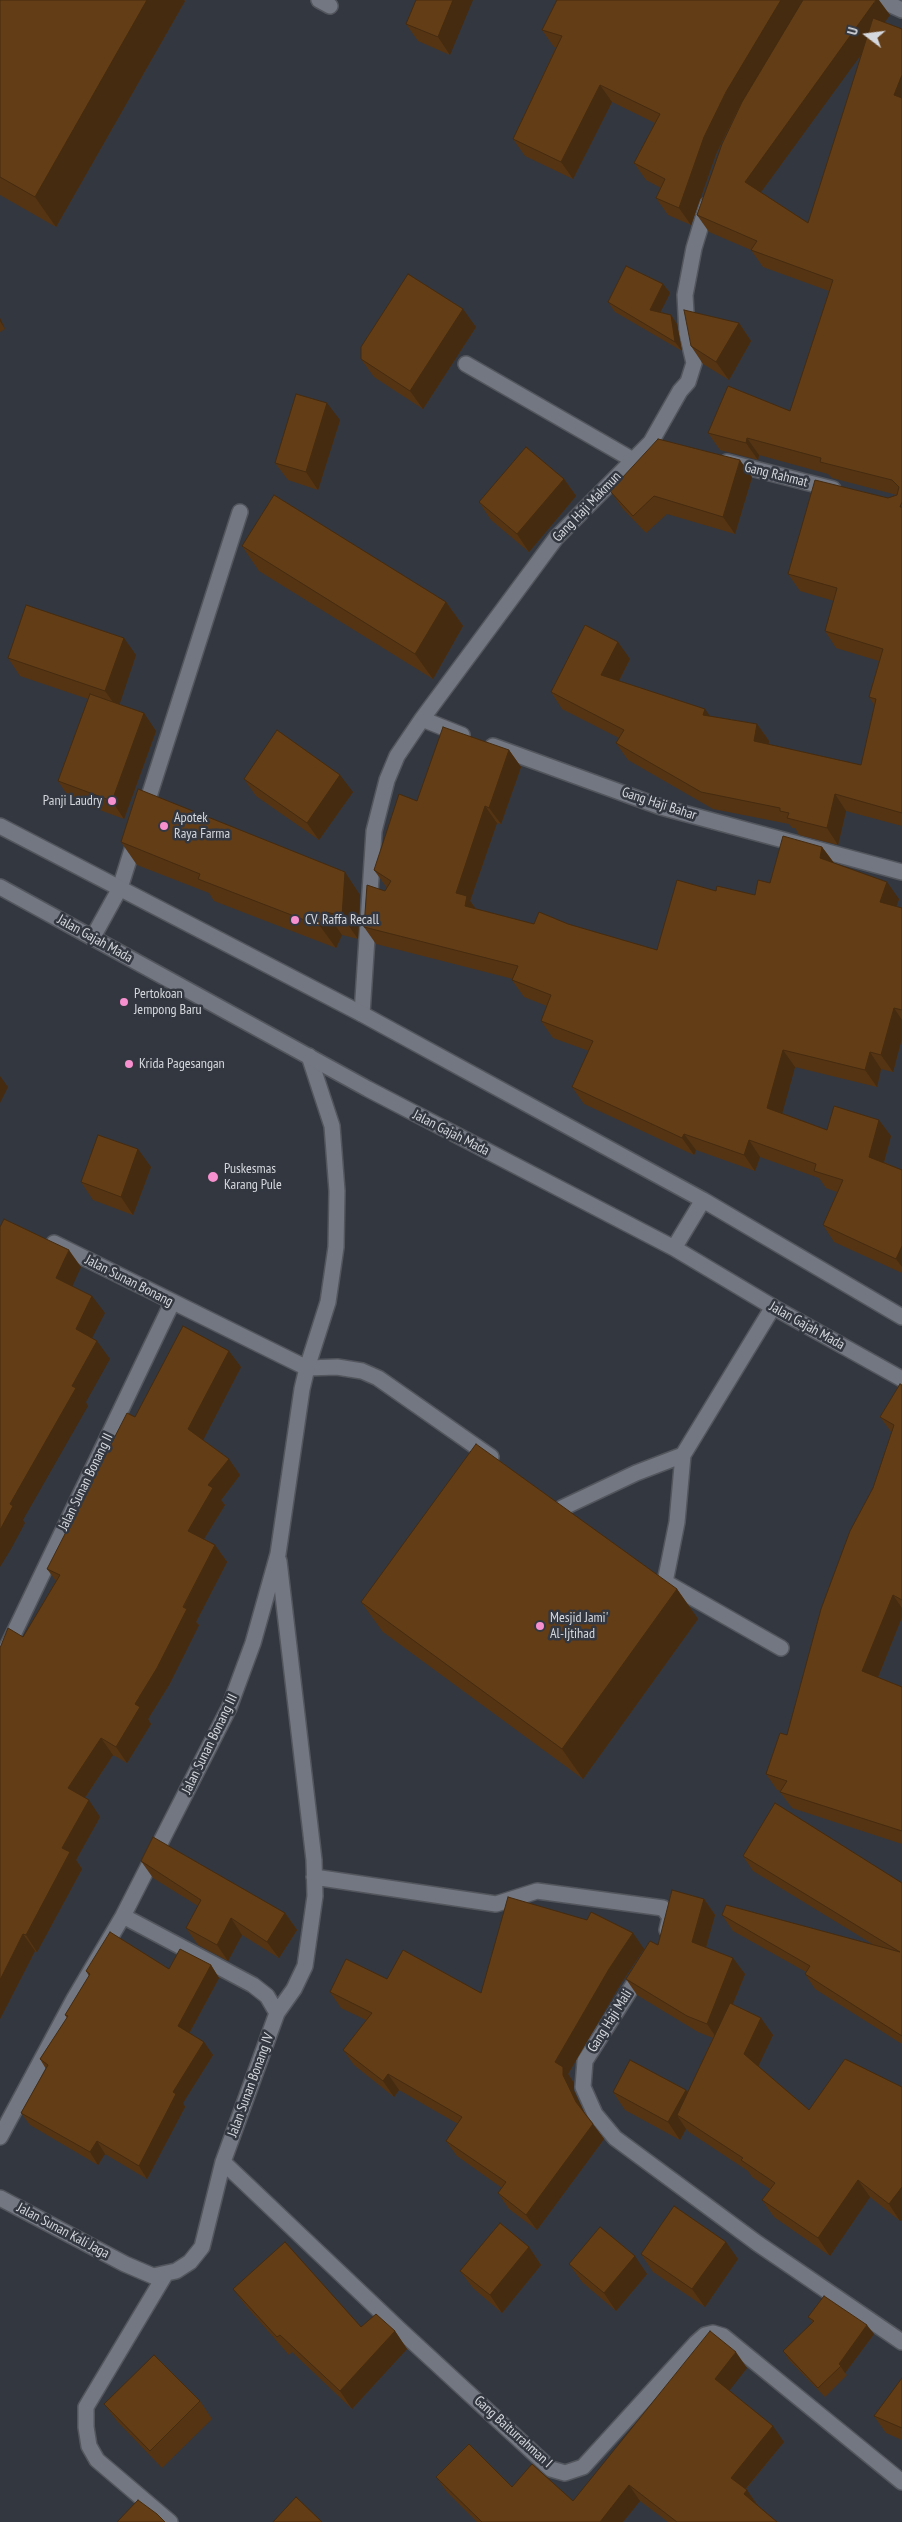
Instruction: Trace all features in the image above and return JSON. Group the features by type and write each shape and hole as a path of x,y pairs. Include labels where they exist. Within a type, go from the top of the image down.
{"street":[{"path":"880,0 902,10"},
{"name":"Gang Haji Makmun","path":"362,1014 374,831 379,805 397,756 422,719 556,538 651,442 680,391 688,382 693,370 694,357 685,314 685,295 694,248 711,193"},
{"path":"466,364 633,460"},
{"path":"651,442 669,447"},
{"name":"Gang Rahmat","path":"714,459 845,492"},
{"path":"93,937 120,888 240,512"},
{"name":"Gang Haji Bahar","path":"422,719 661,807 902,872"},
{"path":"0,826 362,1014 703,1200 902,1317"},
{"name":"Jalan Gajah Mada","path":"0,887 309,1056 674,1248 773,1307 902,1379"},
{"name":"Jalan Sunan Bonang III","path":"0,2137 74,1999 124,1916 229,1708 253,1643 278,1554 302,1389 328,1302 336,1247 337,1190 332,1126 309,1056"},
{"path":"674,1248 703,1200"},
{"name":"Jalan Sunan Bonang","path":"40,1236 172,1303 259,1342 307,1368"},
{"name":"Jalan Sunan Bonang II","path":"0,1662 172,1303"},
{"path":"665,1582 677,1522 683,1455 773,1307"},
{"path":"307,1368 337,1367 362,1371 378,1378 501,1464"},
{"path":"562,1508 636,1473 683,1455"},
{"path":"547,1497 578,1519"},
{"name":"Jalan Sunan Bonang IV","path":"165,2275 176,2271 190,2262 202,2247 224,2162 277,2013 294,1990 305,1966 312,1931 314,1877 278,1554"},
{"path":"649,1570 665,1582 782,1648"},
{"path":"314,1877 496,1904 537,1891 663,1908 670,1917 668,1929 658,1946"},
{"path":"124,1916 253,1985 267,1996 277,2013"},
{"name":"Gang Haji Mali","path":"647,1962 586,2061 582,2087 595,2114 616,2138 630,2149 757,2243 902,2342"},
{"name":"Gang Baiturrahman I","path":"224,2162 400,2330 551,2468 565,2473 583,2467 696,2343 705,2335 713,2333 723,2336 902,2482"},
{"name":"Jalan Sunan Kali Jaga","path":"0,2198 125,2264 153,2276 165,2275"},
{"path":"165,2275 86,2407 86,2427 89,2446 97,2460 170,2522"}],"building":[{"path":"0,0 147,0 35,197 0,177"},
{"path":"416,0 453,0 438,37 406,24"},
{"path":"557,0 781,0 726,92 704,137 679,208 656,198 665,179 634,163 660,114 600,85 561,162 513,139 562,36 542,30"},
{"path":"803,0 876,0 745,182 808,223 873,18 902,29 902,75 894,95 902,98 902,502 900,507 902,507 902,813 835,794 827,828 787,818 789,813 780,811 780,808 701,792 616,743 624,730 551,692 585,625 618,642 601,675 705,709 703,715 757,724 754,741 861,765 876,699 869,697 883,649 825,631 837,588 788,574 815,480 888,498 897,495 899,487 892,480 820,462 821,458 747,438 746,443 708,433 728,386 790,411 833,280 751,250 757,241 697,215 722,144 742,102"},
{"path":"626,266 663,284 650,310 671,315 675,342 608,302"},
{"path":"408,274 463,309 410,391 361,359 361,347"},
{"path":"684,310 739,323 716,362 691,346"},
{"path":"296,394 327,403 306,472 275,463"},
{"path":"658,439 740,460 723,517 654,496 633,516 610,491"},
{"path":"526,447 564,479 517,534 479,502"},
{"path":"274,495 446,602 415,654 242,546"},
{"path":"26,605 124,638 105,691 8,658"},
{"path":"90,694 144,713 112,801 58,781"},
{"path":"443,727 509,750 489,808 485,806 456,893 467,896 465,906 534,924 539,912 568,924 657,950 677,880 716,891 717,886 755,895 758,880 770,883 783,836 822,847 820,858 887,882 880,902 902,908 902,1010 894,1008 881,1055 870,1052 865,1070 783,1050 767,1108 827,1130 834,1106 879,1120 869,1157 902,1170 902,1246 896,1259 823,1225 843,1180 814,1171 816,1164 749,1140 744,1155 684,1134 682,1138 572,1087 593,1041 541,1021 551,995 512,980 518,966 364,927 367,885 385,891 391,881 374,870 399,794 417,801"},
{"path":"277,730 340,775 307,823 244,779"},
{"path":"138,789 345,872 342,916 326,912 320,926 198,879 200,874 121,842"},
{"path":"98,1135 138,1149 121,1197 81,1182"},
{"path":"4,1219 69,1250 56,1278 92,1296 76,1329 97,1341 72,1386 76,1388 10,1504 13,1506 0,1530 0,1227"},
{"path":"183,1326 229,1351 188,1429 229,1459 208,1485 213,1488 188,1531 215,1545 183,1607 187,1609 157,1668 135,1704 140,1707 116,1747 101,1738 68,1788 89,1800 62,1848 70,1852 26,1935 23,1934 0,1980 0,1648 8,1628 23,1637 60,1575 47,1569 127,1413 135,1417"},
{"path":"900,1384 902,1385 902,1600 893,1595 862,1671 902,1687 902,1831 780,1792 787,1781 766,1774 780,1733 787,1735 821,1609 850,1531 873,1488 894,1425 880,1417"},
{"name":"Mesjid Jami' Al-Ijtihad","path":"476,1444 677,1589 562,1749 361,1602"},
{"path":"775,1803 902,1883 902,2036 805,1974 810,1966 722,1915 726,1905 900,1952 743,1856"},
{"path":"153,1837 285,1913 267,1942 231,1918 217,1945 186,1928 201,1900 141,1861"},
{"path":"672,1890 704,1899 692,1942 733,1958 707,2024 687,2016 626,1979 650,1941 658,1945"},
{"path":"508,1897 587,1920 591,1912 633,1933 609,1969 555,2062 563,2067 563,2075 576,2102 593,2124 526,2215 498,2193 506,2182 446,2141 462,2117 388,2074 383,2081 343,2050 372,2013 330,1992 346,1959 387,1979 403,1950 481,1993"},
{"path":"110,1932 169,1969 180,1949 211,1965 178,2026 204,2042 173,2092 176,2094 139,2166 97,2141 90,2152 21,2113 48,2065 40,2059 68,2016 65,2015 90,1974 86,1971"},
{"path":"730,2003 761,2018 744,2054 809,2110 845,2059 902,2087 902,2187 889,2204 858,2180 818,2238 762,2200 775,2183 741,2160 743,2158 677,2115"},
{"path":"630,2060 686,2090 668,2122 613,2092"},
{"path":"674,2206 726,2242 692,2289 641,2254"},
{"path":"500,2223 529,2247 490,2295 460,2271"},
{"path":"600,2227 635,2256 604,2293 569,2264"},
{"path":"285,2242 361,2327 376,2314 395,2331 340,2391 280,2335 277,2337 233,2289"},
{"path":"824,2296 867,2325 839,2364 841,2366 818,2388 783,2351 814,2321 808,2317"},
{"path":"710,2331 736,2352 715,2379 773,2426 731,2478 747,2490 744,2494 777,2522 677,2522 629,2485 600,2522 482,2522 436,2477 469,2444 512,2487 532,2464 573,2501"},
{"path":"154,2355 200,2401 150,2451 104,2404"},
{"path":"902,2378 902,2428 874,2416"},
{"path":"296,2497 322,2522 273,2522"},
{"path":"138,2500 157,2514 165,2522 117,2522"}],"place":[{"name":"Panji Laudry","path":"112,801"},
{"name":"Apotek Raya Farma","path":"164,826"},
{"name":"CV. Raffa Recall","path":"295,920"},
{"name":"Pertokoan Jempong Baru","path":"124,1002"},
{"name":"Krida Pagesangan","path":"129,1064"},
{"name":"Puskesmas Karang Pule","path":"213,1177"},
{"name":"Mesjid Jami' Al-Ijtihad","path":"540,1626"}]}
